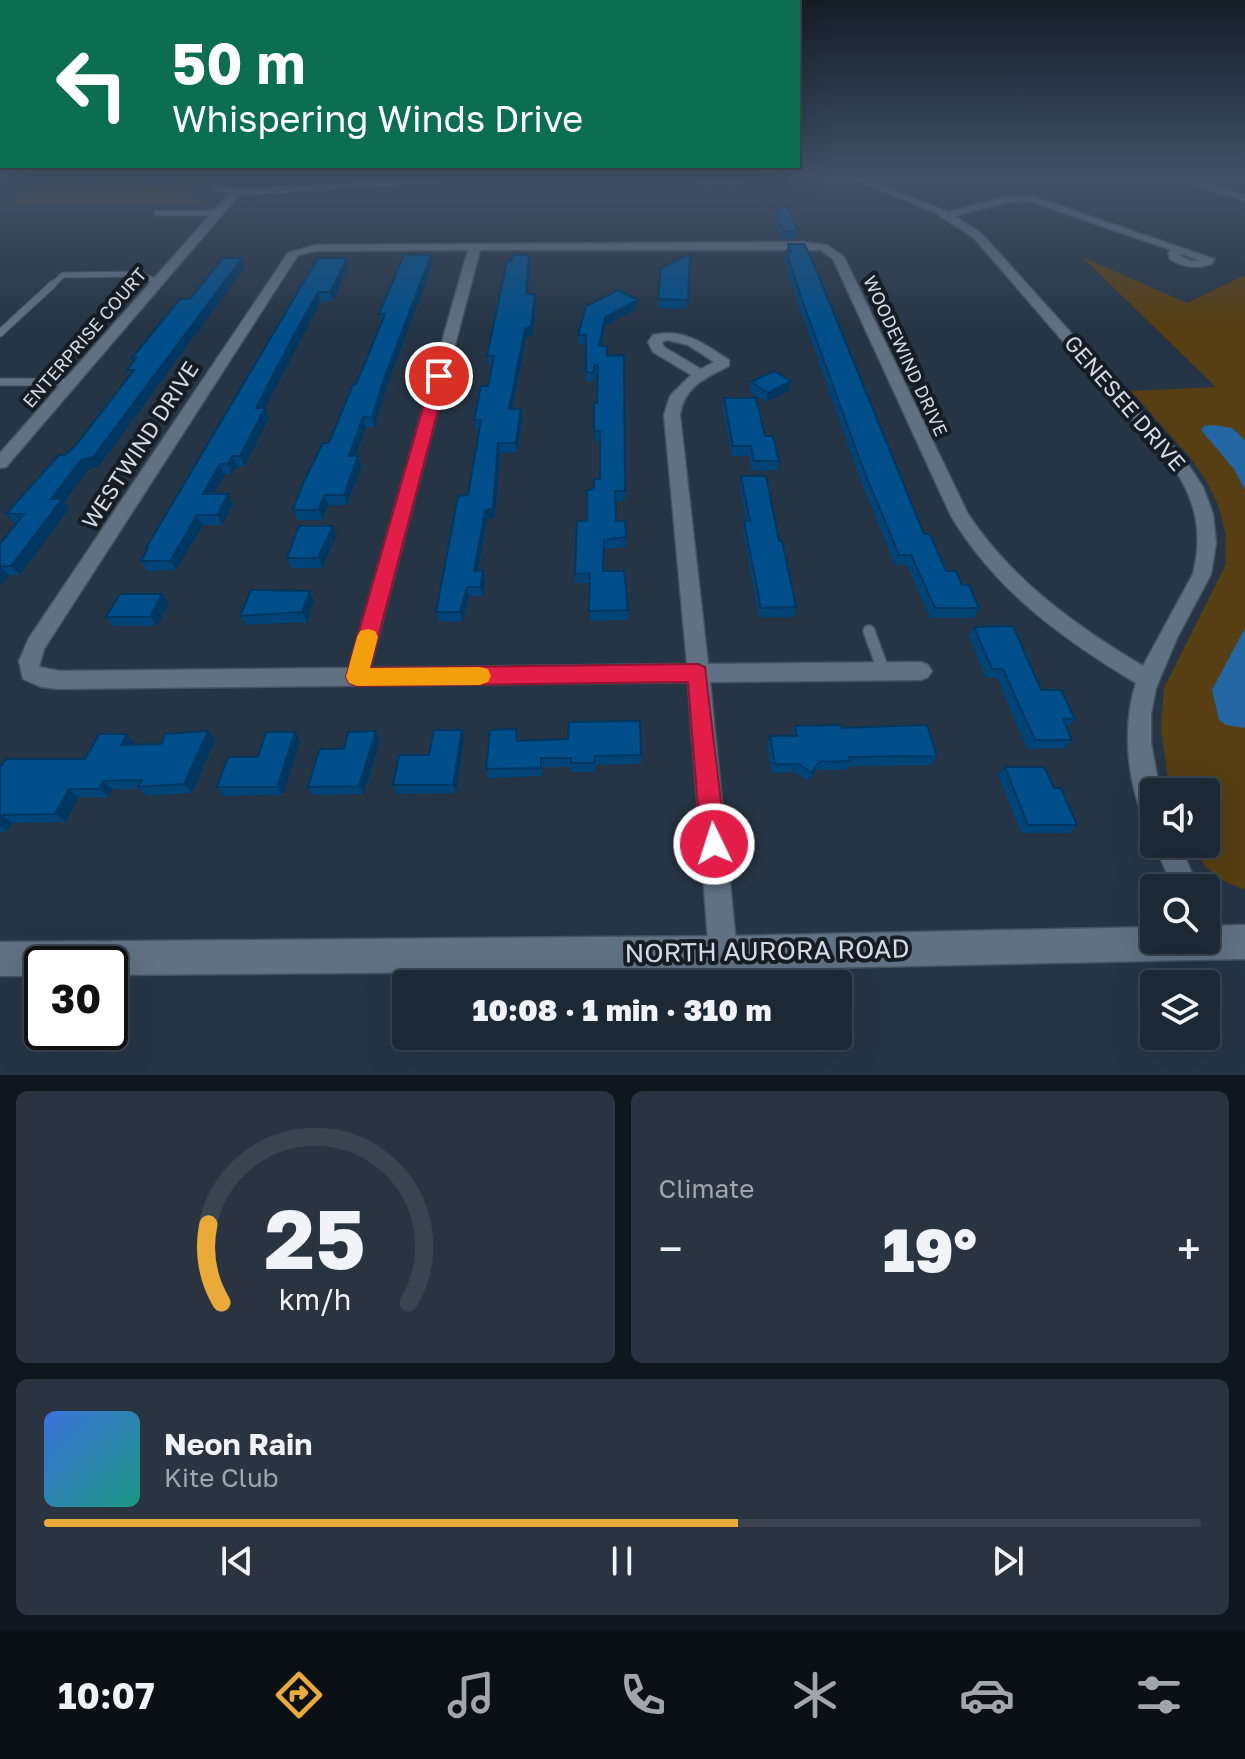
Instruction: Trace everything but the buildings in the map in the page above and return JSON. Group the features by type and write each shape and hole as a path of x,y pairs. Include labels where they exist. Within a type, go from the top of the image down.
{"main road":[{"name":"NORTH AURORA ROAD","path":"0,959 723,953 1221,937"}],"street":[{"name":"ENTERPRISE COURT","path":"0,463 205,228"},
{"name":"GENESEE DRIVE","path":"965,228 987,245 1177,461 1200,496 1207,521 1207,558 1141,696 1138,742 1144,778"},
{"path":"1122,228 1179,251"},
{"path":"475,247 357,677 921,671"},
{"name":"WOODEWIND DRIVE","path":"300,250 823,247 834,253 975,542 1002,573 1048,615 1147,679"},
{"name":"WESTWIND DRIVE","path":"300,250 288,258 36,644 29,656 29,670 32,676 46,680 357,677"},
{"path":"701,375 687,384 676,398 672,415 723,953"}],"lane":[{"path":"0,333 63,275 139,274 162,277"},
{"path":"0,382 70,382"},
{"path":"869,631 884,672"}],"shaded area":[{"path":"1082,257 1187,303 1245,275 1245,889 1213,873 1199,858 1220,858 1220,778 1168,778 1161,729 1164,688 1226,564 1226,537 1219,507 1206,480 1190,457 1131,391 1216,387"}],"water":[{"path":"1204,426 1232,428 1245,440 1245,490 1234,469 1201,430"},
{"path":"1245,628 1245,728 1226,725 1219,720 1212,690"}],"slow traffic":[{"path":"368,637 357,677 480,676"}],"route":[{"path":"439,376 357,677 698,673 714,844"}]}
